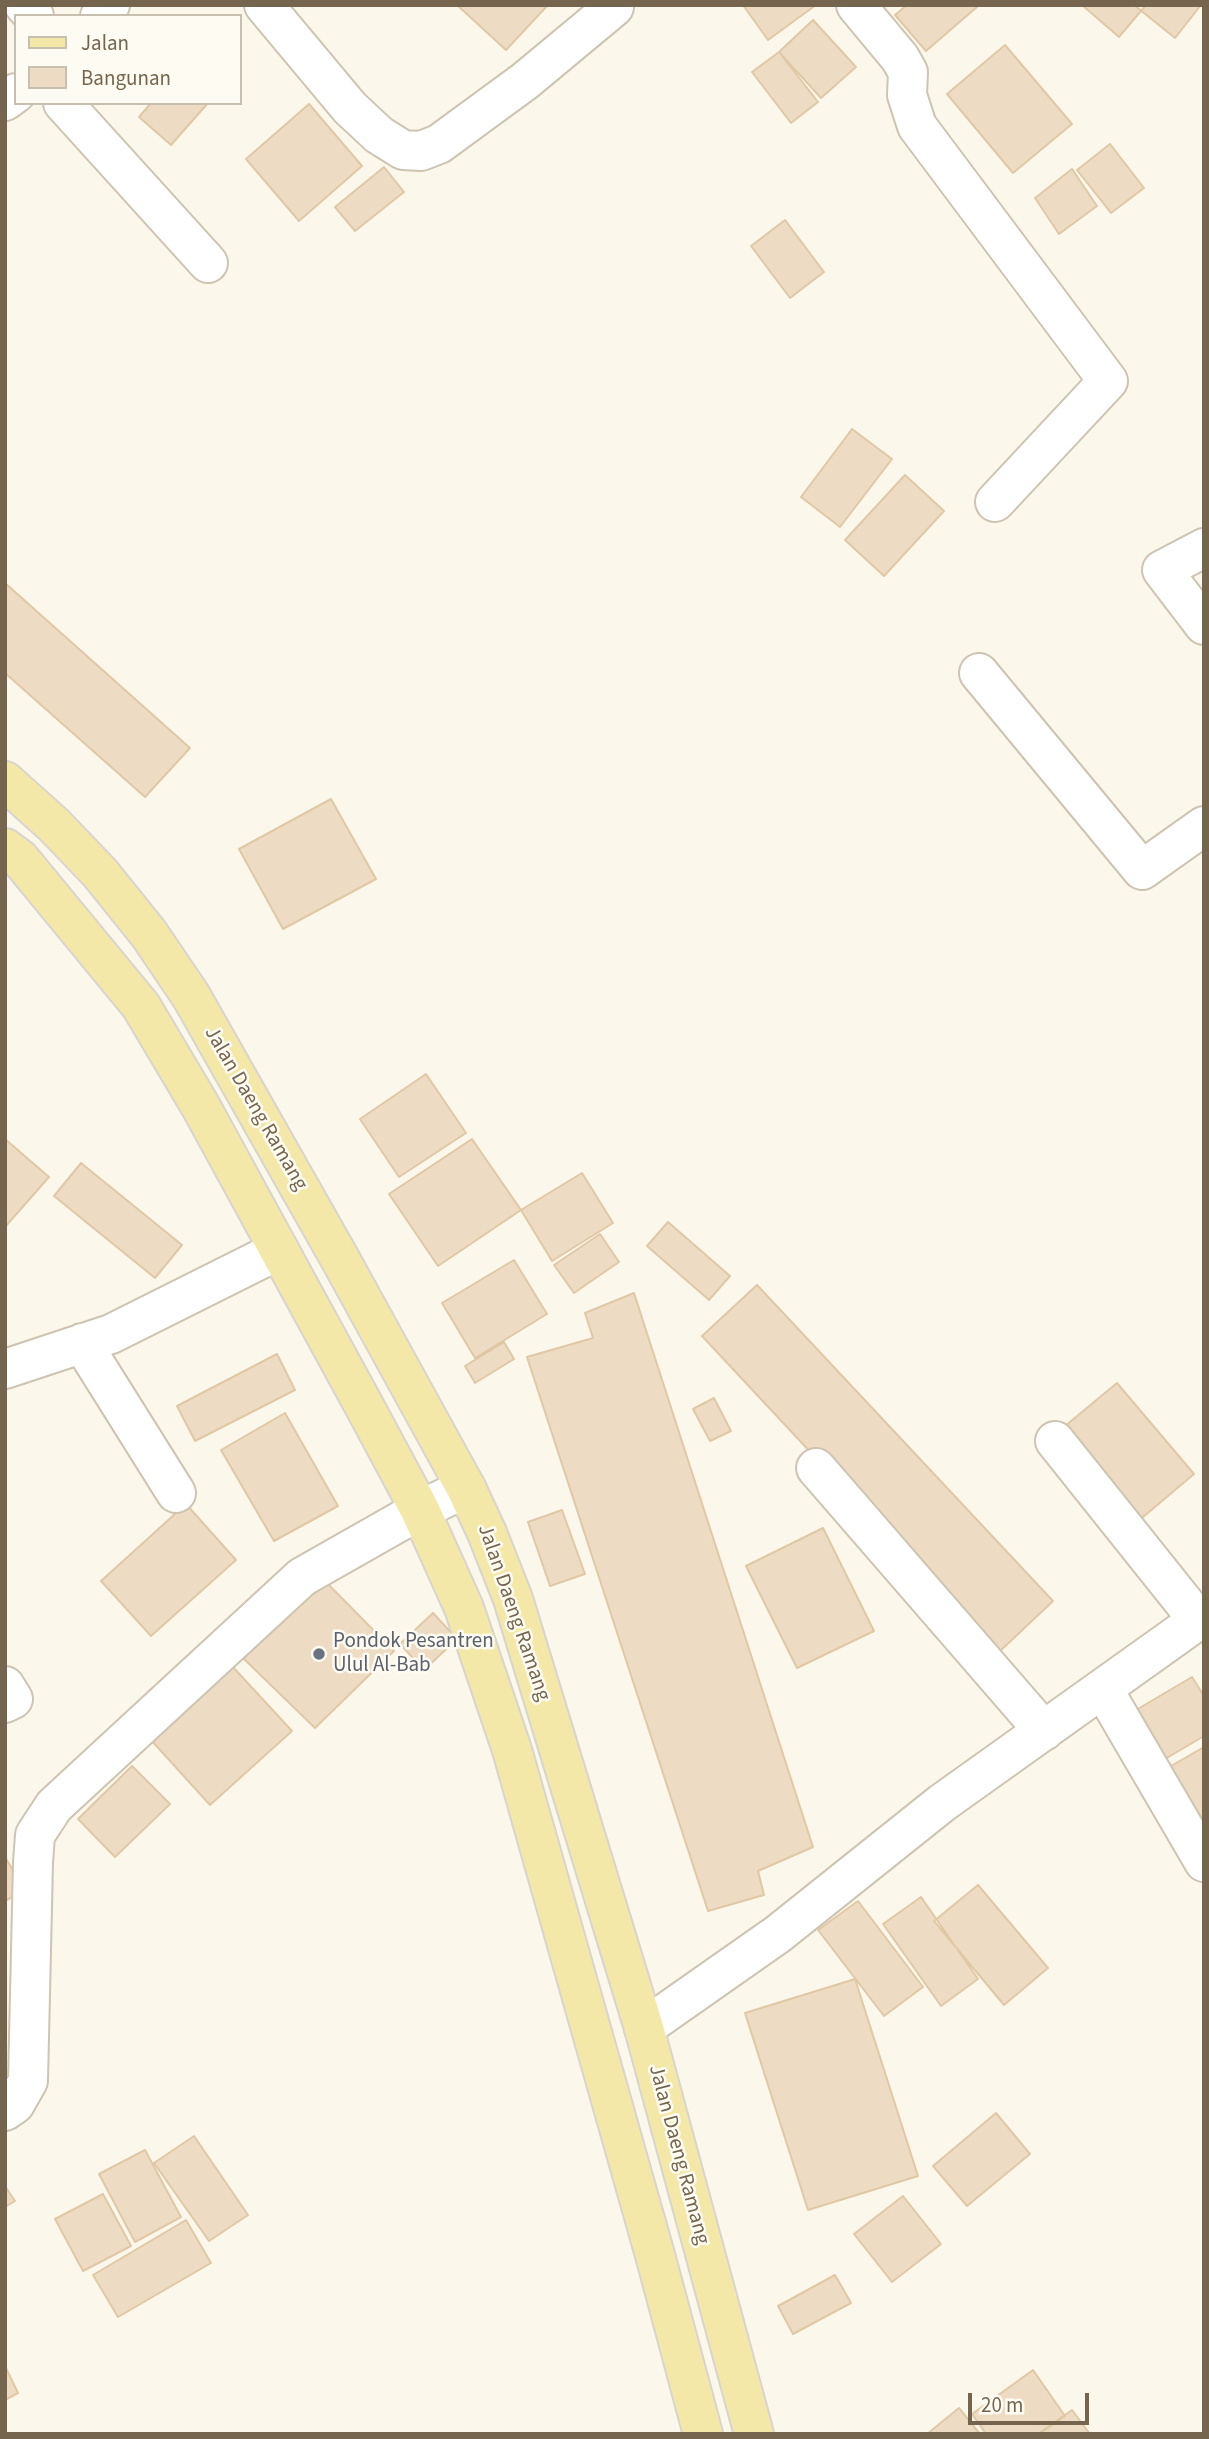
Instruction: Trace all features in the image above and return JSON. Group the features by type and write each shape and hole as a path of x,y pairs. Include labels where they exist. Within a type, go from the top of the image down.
{"main road":[{"name":"Jalan Daeng Ramang","path":"5,781 54,825 100,873 149,934 191,996 466,1488 487,1533 513,1599 643,2028 741,2431"},
{"path":"54,825 10,861 141,1006 201,1107 419,1510 464,1608 512,1750 703,2434"}],"street":[{"path":"264,5 350,108 379,135 403,150 421,151 439,144 525,80 615,6"},
{"path":"856,5 900,58 908,72 907,95 917,126 1108,381 995,502"},
{"path":"65,105 208,263"},
{"path":"1204,548 1162,570 1204,625"},
{"path":"979,673 1142,870 1204,826"},
{"path":"5,1368 111,1334 279,1250"},
{"path":"82,1343 176,1493"},
{"path":"643,2028 778,1934 942,1802 1201,1618 1055,1441"},
{"path":"816,1468 1044,1731"},
{"path":"5,2111 15,2104 28,2081 34,1853 36,1835 54,1806 302,1577 419,1510 466,1488"},
{"path":"5,1686 13,1699 5,1703"},
{"path":"1103,1689 1204,1862"}],"building":[{"path":"457,5 548,5 506,50"},
{"path":"743,5 816,5 768,40"},
{"path":"907,5 977,7 926,51 895,15"},
{"path":"1082,5 1146,5 1119,37"},
{"path":"1134,5 1201,5 1175,38"},
{"path":"813,20 856,67 821,98 779,52"},
{"path":"1005,45 1072,124 1013,173 947,94"},
{"path":"779,52 818,102 791,123 752,72"},
{"path":"309,104 362,166 299,221 246,159"},
{"path":"149,105 206,105 171,145 139,117"},
{"path":"1110,144 1144,188 1111,213 1077,170"},
{"path":"384,167 404,192 355,231 335,207"},
{"path":"1072,169 1097,206 1059,234 1035,198"},
{"path":"785,220 824,272 790,298 751,246"},
{"path":"852,429 892,459 840,527 801,497"},
{"path":"905,475 944,511 884,576 845,540"},
{"path":"5,583 190,748 145,797 5,673"},
{"path":"331,799 376,879 283,929 239,849"},
{"path":"426,1074 466,1133 399,1177 360,1119"},
{"path":"5,1139 49,1177 5,1227"},
{"path":"472,1139 521,1210 438,1266 389,1194"},
{"path":"81,1163 182,1245 155,1278 54,1196"},
{"path":"582,1173 613,1223 552,1261 521,1210"},
{"path":"668,1222 730,1276 709,1300 647,1246"},
{"path":"600,1234 619,1262 574,1293 554,1265"},
{"path":"514,1260 547,1314 475,1358 442,1303"},
{"path":"757,1285 1053,1601 998,1653 702,1336"},
{"path":"634,1293 813,1847 758,1871 764,1895 708,1911 527,1357 593,1338 585,1313"},
{"path":"504,1342 514,1359 475,1383 465,1366"},
{"path":"277,1354 295,1390 195,1441 177,1406"},
{"path":"1117,1383 1194,1474 1136,1523 1059,1431"},
{"path":"714,1398 731,1431 710,1441 693,1409"},
{"path":"285,1413 338,1506 274,1541 221,1450"},
{"path":"186,1504 236,1560 151,1636 101,1581"},
{"path":"562,1510 585,1574 550,1586 528,1522"},
{"path":"823,1528 874,1631 797,1668 746,1566"},
{"name":"Pondok Pesantren Ulul Al-Bab","path":"323,1579 394,1651 315,1728 243,1658"},
{"name":"Pondok Pesantren Ulul Al-Bab","path":"433,1613 457,1639 424,1670 400,1644"},
{"path":"232,1666 292,1731 210,1805 151,1740"},
{"path":"1192,1677 1204,1696 1204,1736 1160,1762 1131,1713"},
{"path":"1204,1747 1204,1849 1159,1773"},
{"path":"132,1766 170,1804 115,1857 78,1819"},
{"path":"5,1857 25,1890 5,1901"},
{"path":"978,1885 1048,1968 1004,2005 934,1921"},
{"path":"921,1897 978,1979 941,2006 883,1924"},
{"path":"858,1901 923,1987 884,2016 818,1930"},
{"path":"855,1979 918,2176 808,2210 745,2013"},
{"path":"996,2113 1030,2154 967,2206 933,2166"},
{"path":"194,2136 248,2215 209,2241 154,2163"},
{"path":"145,2150 181,2217 135,2242 99,2174"},
{"path":"5,2186 15,2201 5,2207"},
{"path":"103,2194 131,2246 83,2271 55,2219"},
{"path":"903,2196 941,2244 892,2282 854,2234"},
{"path":"186,2220 211,2263 118,2317 93,2275"},
{"path":"835,2275 851,2303 793,2334 778,2306"},
{"path":"5,2366 18,2393 5,2400"},
{"path":"1033,2370 1065,2416 1039,2434 986,2434 972,2414"},
{"path":"959,2408 980,2434 927,2434"},
{"path":"1072,2410 1090,2434 1038,2434"}],"place":[{"name":"Pondok Pesantren Ulul Al-Bab","path":"319,1654"}]}
